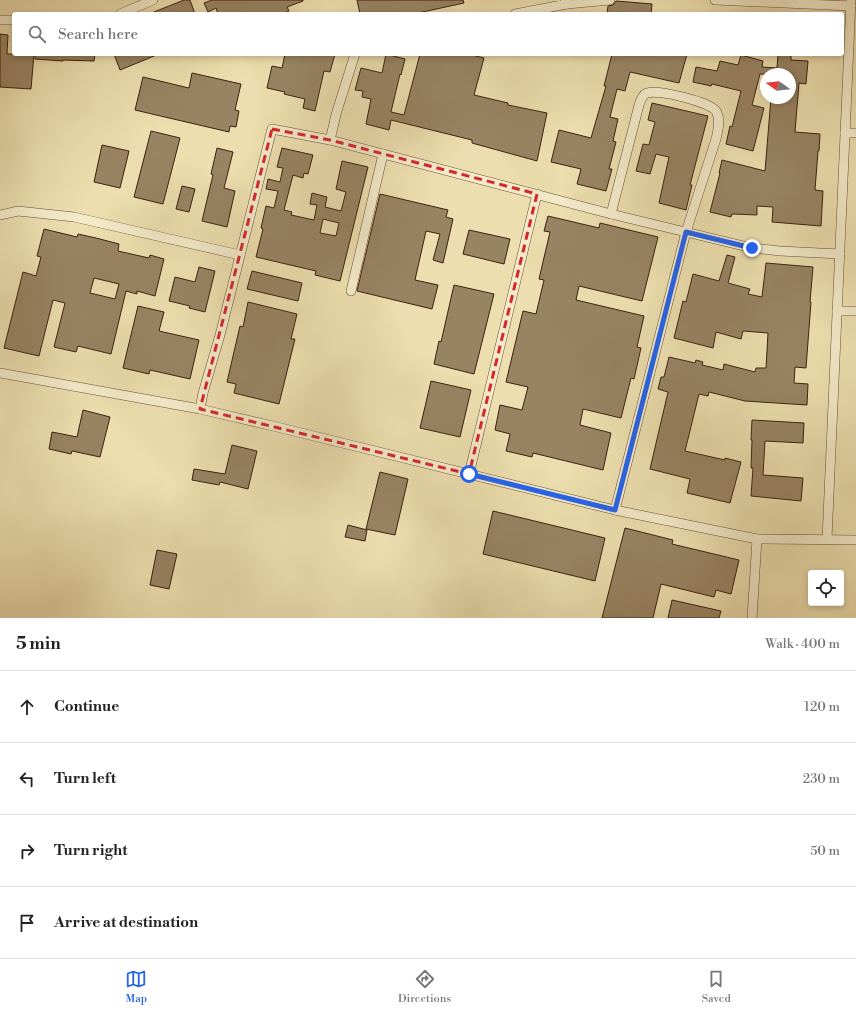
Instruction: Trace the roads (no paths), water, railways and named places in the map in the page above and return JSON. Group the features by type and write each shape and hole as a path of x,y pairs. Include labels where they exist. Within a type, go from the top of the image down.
{"street":[{"path":"125,12 153,0"},
{"path":"524,12 566,2 610,0"},
{"path":"715,0 851,3 827,539"},
{"path":"0,20 12,20"},
{"path":"330,140 337,111 354,56"},
{"path":"611,214 642,96 648,92 672,94 710,106 715,110 718,115 719,125 716,139 686,232 615,510"},
{"path":"200,409 272,129 330,140 611,214 752,248 840,254"},
{"path":"845,133 856,134"},
{"path":"351,291 383,154"},
{"path":"469,474 537,194"},
{"path":"0,215 18,211 74,217 240,255"},
{"path":"837,311 856,311"},
{"path":"0,373 200,409 615,510 757,538 856,540"},
{"path":"752,618 757,538"}]}
